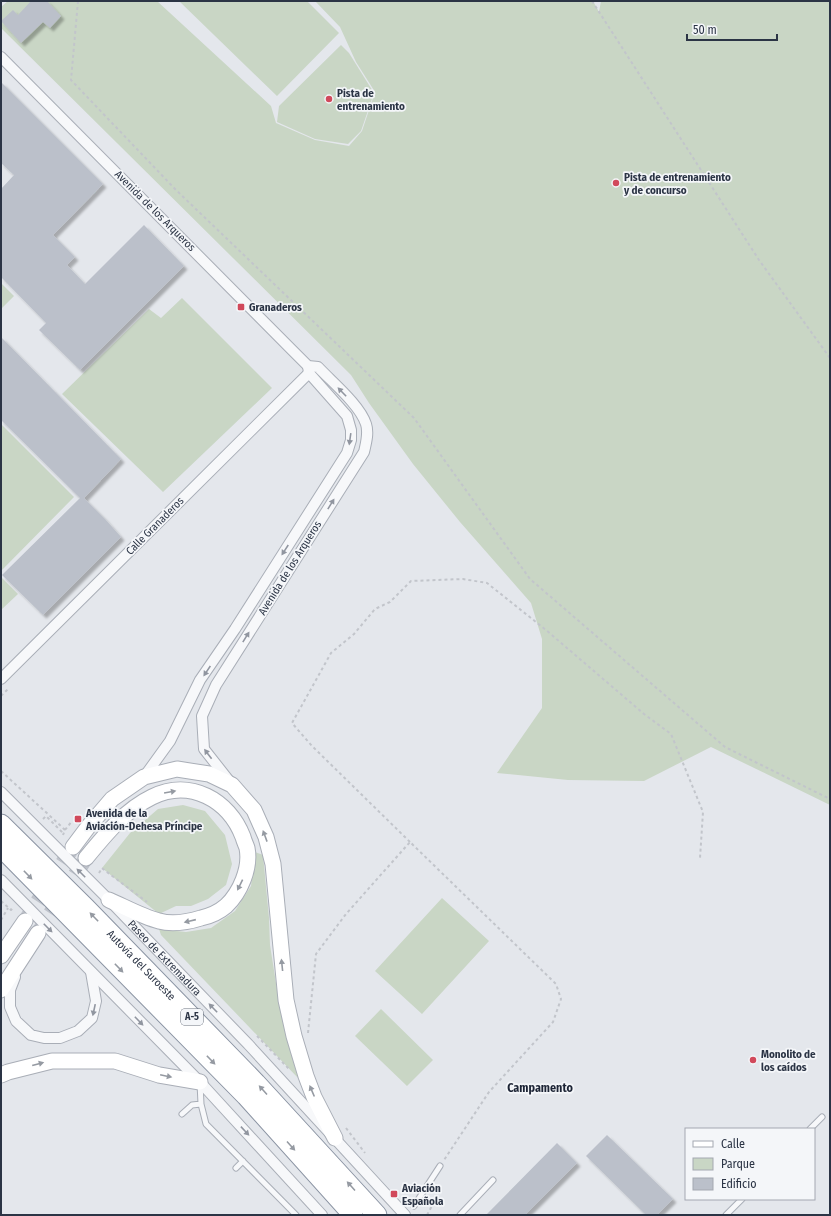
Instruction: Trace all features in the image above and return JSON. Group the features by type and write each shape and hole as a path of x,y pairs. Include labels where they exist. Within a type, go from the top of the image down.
{"highway":[{"name":"Autovía del Suroeste","path":"1,824 86,908 256,1082 377,1215"},
{"name":"Autovía del Suroeste","path":"1,847 246,1096 353,1215"}],"main road":[{"path":"73,847 88,826 112,799 144,777 177,769 209,774 232,785 254,810 266,837 273,864 286,1000 294,1036 314,1097 335,1138"},
{"path":"86,858 124,815 153,796 169,791 185,790 203,794 220,804 229,812 239,828 247,848 247,865 242,883 226,906 210,916 186,923 160,921 109,900"},
{"path":"1,956 25,921"},
{"path":"1,990 38,933"},
{"path":"1,1075 52,1061 115,1061 159,1075 200,1082"}],"street":[{"name":"Avenida de los Arqueros","path":"1,57 308,369 347,416 351,430 351,440 347,453 235,629 200,680 170,741 144,777"},
{"name":"Avenida de los Arqueros","path":"232,785 204,748 202,716 216,685 364,452 367,438 367,425 359,410 318,367 308,369"},
{"name":"Calle Granaderos","path":"1,679 308,369"},
{"name":"Paseo de Extremadura","path":"1,792 109,900 248,1044 405,1215"},
{"path":"1,880 200,1082 322,1215"},
{"path":"22,959 10,990 10,1007 16,1021 31,1035 44,1038 60,1038 78,1031 92,1018 96,1001 91,972"}],"lane":[{"path":"200,1082 201,1104 206,1124 296,1215"},
{"path":"182,1114 192,1105 201,1104"},
{"path":"811,1128 822,1117"},
{"path":"236,1168 243,1161"},
{"path":"414,1206 440,1166"},
{"path":"460,1215 493,1180"},
{"path":"726,1215 741,1200"}],"path":[{"path":"78,1 71,80 176,190 414,418 530,579 725,747 830,799"},
{"path":"592,1 759,260 830,358"},
{"path":"440,1166 488,1092 553,1022 561,999 556,984 312,746 292,723 331,653 354,634 375,609 390,602 411,581 463,579 487,583 546,630 644,714 671,734 703,812 700,858"},
{"path":"1,771 65,830"},
{"path":"42,820 46,816 63,834 72,821"},
{"path":"308,1035 316,954 346,914 410,842"},
{"path":"99,873 102,868 152,905"},
{"path":"1,901 11,910 13,908"},
{"path":"1,920 8,908"},
{"path":"342,1123 365,1153"},
{"path":"425,1206 428,1201 433,1204 427,1215"}],"green space":[{"path":"8,1 157,1 271,106 276,123 315,140 349,146 362,131 375,92 356,62 340,27 315,1 593,1 599,12 601,1 830,1 830,805 711,747 644,781 568,780 497,773 542,708 542,639 531,603 460,522 413,464 369,403 351,375 1,28 1,7"},
{"path":"179,1 307,1 339,33 277,96"},
{"name":"Pista de entrenamiento","path":"341,45 349,53 374,93 361,131 348,144 315,139 277,122 279,106"},
{"path":"1,283 14,296 1,309"},
{"path":"182,298 272,388 163,492 62,394 149,309 161,318"},
{"path":"1,424 74,497 1,571"},
{"path":"1,577 18,594 1,610"},
{"path":"183,805 205,811 225,835 232,864 226,885 208,899 191,906 176,906 159,914 102,868 130,833 158,809"},
{"path":"255,852 263,855 270,945 278,996 298,1078 161,935 159,929 186,932 211,928 235,911 251,886"},
{"path":"442,898 489,941 422,1014 375,971"},
{"path":"381,1009 433,1060 407,1086 355,1036"}],"building":[{"path":"31,1 47,1 61,16 50,28 43,22 21,43 1,21 13,10 18,15"},
{"path":"1,82 103,184 53,235 75,257 67,265 85,284 144,225 184,266 80,370 39,330 46,323 1,277 1,189 14,175 1,163"},
{"path":"1,337 121,459 84,498 121,537 43,615 2,575 80,498 1,420"},
{"path":"607,1135 673,1199 657,1215 646,1215 586,1156"},
{"path":"557,1143 577,1163 525,1215 486,1215"}],"tunnel":[{"path":"25,921 73,847"},
{"path":"38,933 86,858"}],"place":[{"name":"Pista de entrenamiento","path":"329,99"},
{"name":"Pista de entrenamiento y de concurso","path":"616,183"},
{"name":"Granaderos","path":"241,307"},
{"name":"Avenida de la Aviación-Dehesa Príncipe","path":"78,819"},
{"name":"Monolito de los caídos","path":"753,1060"},
{"name":"Aviación Española","path":"394,1194"}],"district":[{"name":"Campamento","path":"540,1088"}]}
